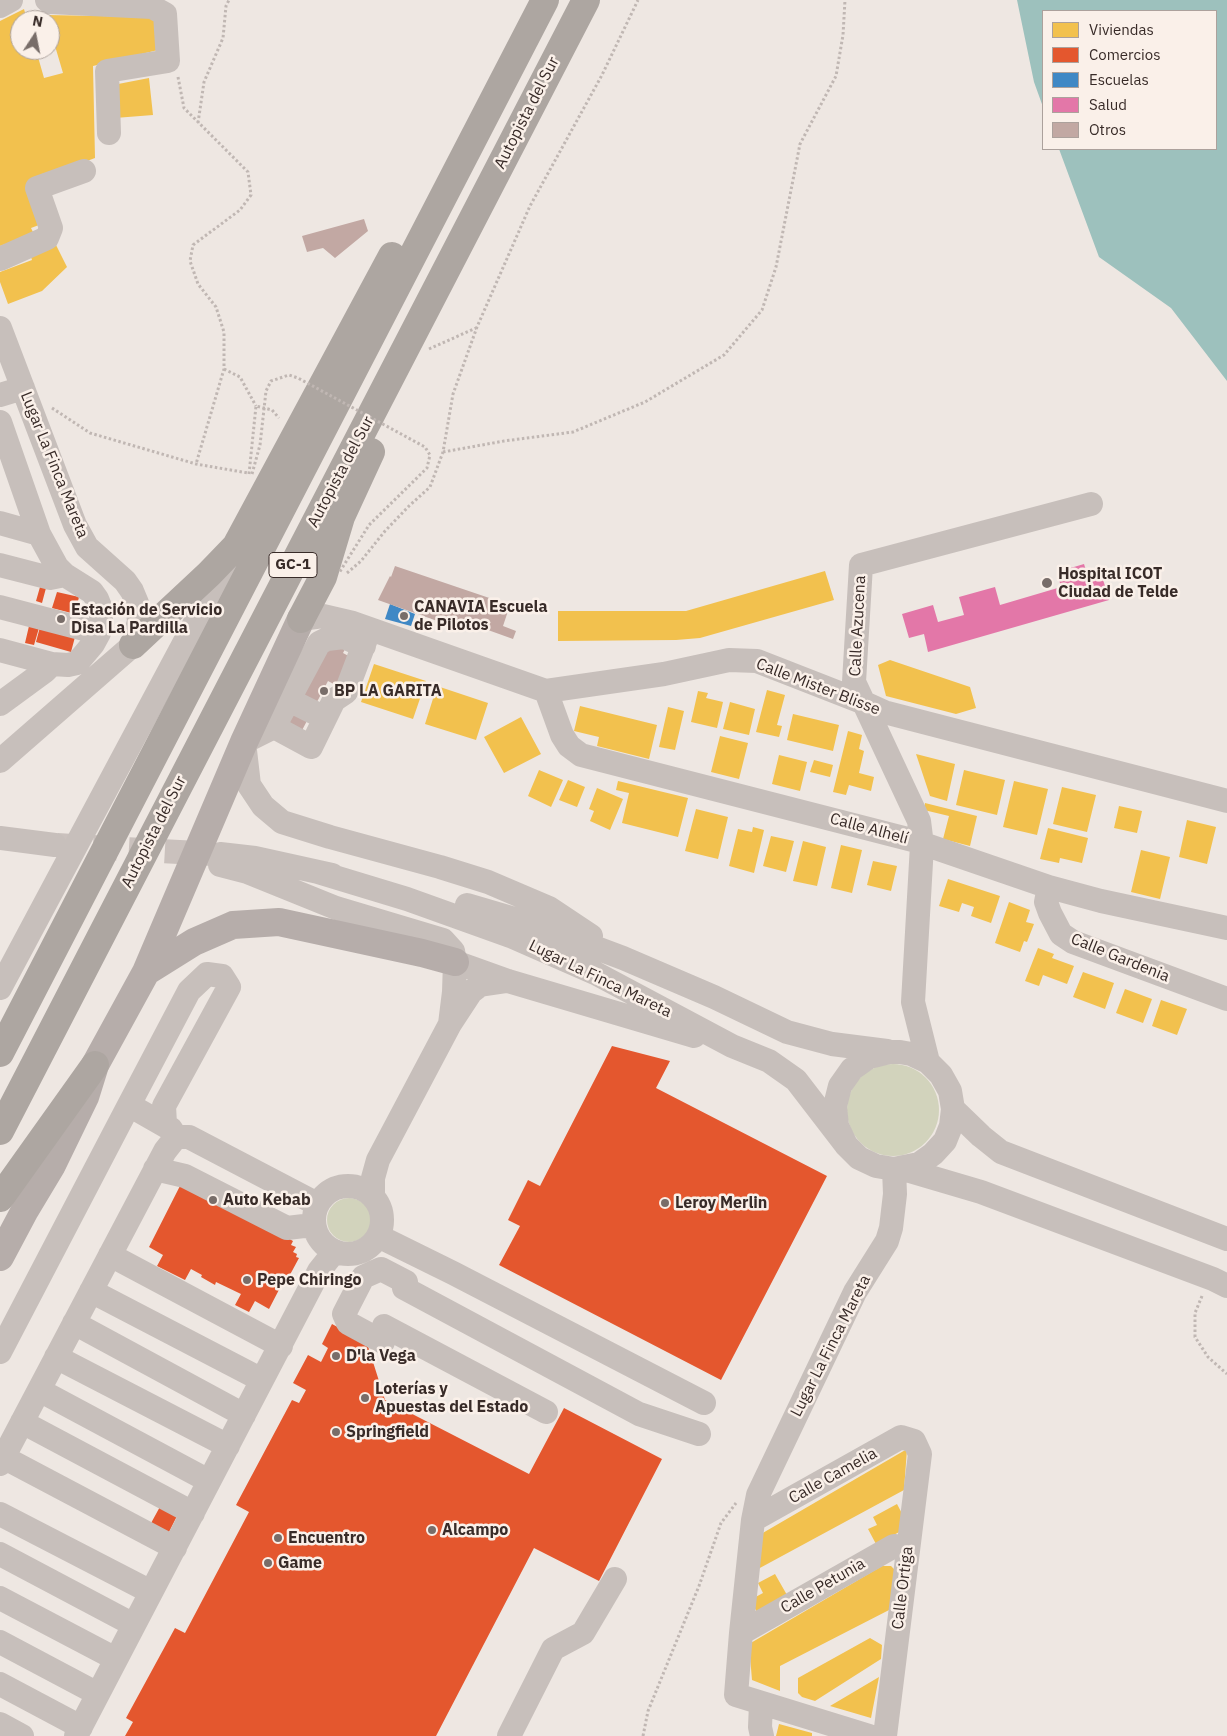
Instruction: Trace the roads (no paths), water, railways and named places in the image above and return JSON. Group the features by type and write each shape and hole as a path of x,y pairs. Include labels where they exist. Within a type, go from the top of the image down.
{"highway":[{"path":"133,645 236,546 455,140 543,0"},
{"name":"GC-1","path":"0,1053 543,0"},
{"path":"301,619 335,576 341,517 376,443 514,174 587,0"},
{"name":"Autopista del Sur","path":"0,1131 587,0"},
{"path":"0,1032 51,954"},
{"path":"0,1198 95,1065"}],"main road":[{"path":"0,1257 52,1165 86,1097 95,1065 146,972 244,742 301,619"},
{"path":"146,972 194,942 233,924 278,922 422,953 455,962"}],"street":[{"path":"0,6 11,0"},
{"path":"47,0 50,2 152,3 165,14 168,61 107,71 109,133"},
{"path":"0,259 48,238 51,228 37,188 84,171"},
{"name":"Lugar La Finca Mareta","path":"0,328 74,525 87,548 125,581 132,590 137,603 139,622 133,645"},
{"path":"0,395 23,388"},
{"path":"0,650 52,664 68,665 78,663 99,633 101,609 92,592 65,575 57,566 11,484 2,434"},
{"name":"Calle Azucena","path":"928,1062 913,1002 922,845 919,821 854,682 861,565 1092,504"},
{"path":"0,523 39,534"},
{"path":"0,988 236,546"},
{"path":"0,565 50,578 65,575"},
{"name":"Calle Mister Blisse","path":"335,576 324,599 362,633"},
{"path":"0,606 99,633"},
{"name":"Calle Mister Blisse","path":"301,619 323,616 362,633 546,691 664,674 729,660 757,661 884,712 1227,801"},
{"path":"274,728 311,747 334,700 346,692 362,633 327,639 319,643 274,728 244,742 249,785 263,806 282,822 488,882 549,908 624,958"},
{"path":"0,761 133,645"},
{"path":"4,697 45,671 52,664"},
{"name":"Calle Alhelí","path":"546,691 562,735 569,746 582,755 912,840 1049,887 1101,901 1227,928"},
{"path":"289,700 325,718"},
{"path":"0,838 48,845 13,850 0,856"},
{"name":"Lugar La Finca Mareta","path":"455,962 453,951 443,940 336,908 218,859 255,858 404,888 473,907 535,925 624,958 714,997 787,1032 832,1044 911,1054 928,1062 941,1075 950,1091 953,1109 948,1134 934,1154 919,1164 898,1169"},
{"name":"Lugar La Finca Mareta","path":"318,872 407,899 512,937 595,974 732,1046 769,1061 796,1080 859,1158 876,1166 898,1169 981,1192 1213,1279 1216,1288"},
{"name":"Calle Gardenia","path":"1049,887 1046,902 1050,913 1061,934 1072,942 1227,999"},
{"path":"450,1024 455,962 508,981 668,1029 732,1046"},
{"path":"0,1352 189,991 208,974 222,976 229,987 164,1106 170,1131 165,1151 2,1461 175,1548"},
{"path":"373,1197 373,1178 378,1160 450,1024 471,992 480,985 508,981"},
{"name":"Calle Azucena","path":"892,1052 913,1002"},
{"name":"Lugar La Finca Mareta","path":"846,1144 837,1126 835,1106 840,1086 852,1069 869,1057 892,1052"},
{"path":"129,1105 170,1131 189,1137 317,1204"},
{"path":"953,1109 1001,1152 1227,1239"},
{"path":"352,1186 378,1160"},
{"path":"155,1169 185,1176 288,1228 314,1227"},
{"name":"Lugar La Finca Mareta","path":"761,1704 736,1695 753,1520 759,1492 855,1292 887,1242 891,1228 898,1169"},
{"path":"341,1186 352,1186 373,1197 379,1205 382,1216 381,1226 378,1236 372,1244 364,1250 345,1254 334,1251 322,1242 314,1227 314,1215 317,1204 323,1196 341,1186"},
{"path":"378,1236 704,1403"},
{"path":"0,1684 78,1731 319,1271 334,1251"},
{"path":"110,1255 281,1346"},
{"path":"546,1412 384,1334 348,1324 344,1314 363,1277 381,1269 405,1285 639,1414 699,1434"},
{"path":"91,1292 262,1380"},
{"path":"74,1323 244,1415"},
{"path":"56,1357 228,1446"},
{"path":"39,1390 209,1482"},
{"path":"22,1422 193,1513"},
{"name":"Calle Camelia","path":"753,1520 901,1437 914,1441"},
{"name":"Calle Ortiga","path":"885,1736 920,1454 914,1441"},
{"path":"0,1514 151,1592"},
{"name":"Calle Petunia","path":"741,1633 894,1546 908,1548"},
{"path":"0,1554 134,1624"},
{"path":"508,1736 553,1649 583,1633 615,1579"},
{"path":"0,1598 116,1659"},
{"path":"0,1642 98,1694"},
{"path":"762,1736 760,1727 761,1704 870,1736"},
{"path":"0,1724 22,1736"}],"water":[{"path":"1017,0 1227,0 1227,381 1171,308 1099,257 1059,150 1217,150 1217,10 1042,10 1042,104 1034,82"}],"tunnel":[{"path":"57,845 213,854"}],"place":[{"name":"Hospital ICOT Ciudad de Telde","path":"1047,583"},
{"name":"CANAVIA Escuela de Pilotos","path":"404,616"},
{"name":"Estación de Servicio Disa La Pardilla","path":"61,619"},
{"name":"BP LA GARITA","path":"324,691"},
{"name":"Auto Kebab","path":"213,1200"},
{"name":"Leroy Merlin","path":"665,1203"},
{"name":"Pepe Chiringo","path":"247,1280"},
{"name":"D'la Vega","path":"336,1356"},
{"name":"Loterías y Apuestas del Estado","path":"365,1398"},
{"name":"Springfield","path":"336,1432"},
{"name":"Alcampo","path":"432,1530"},
{"name":"Encuentro","path":"278,1538"},
{"name":"Game","path":"268,1563"}]}
